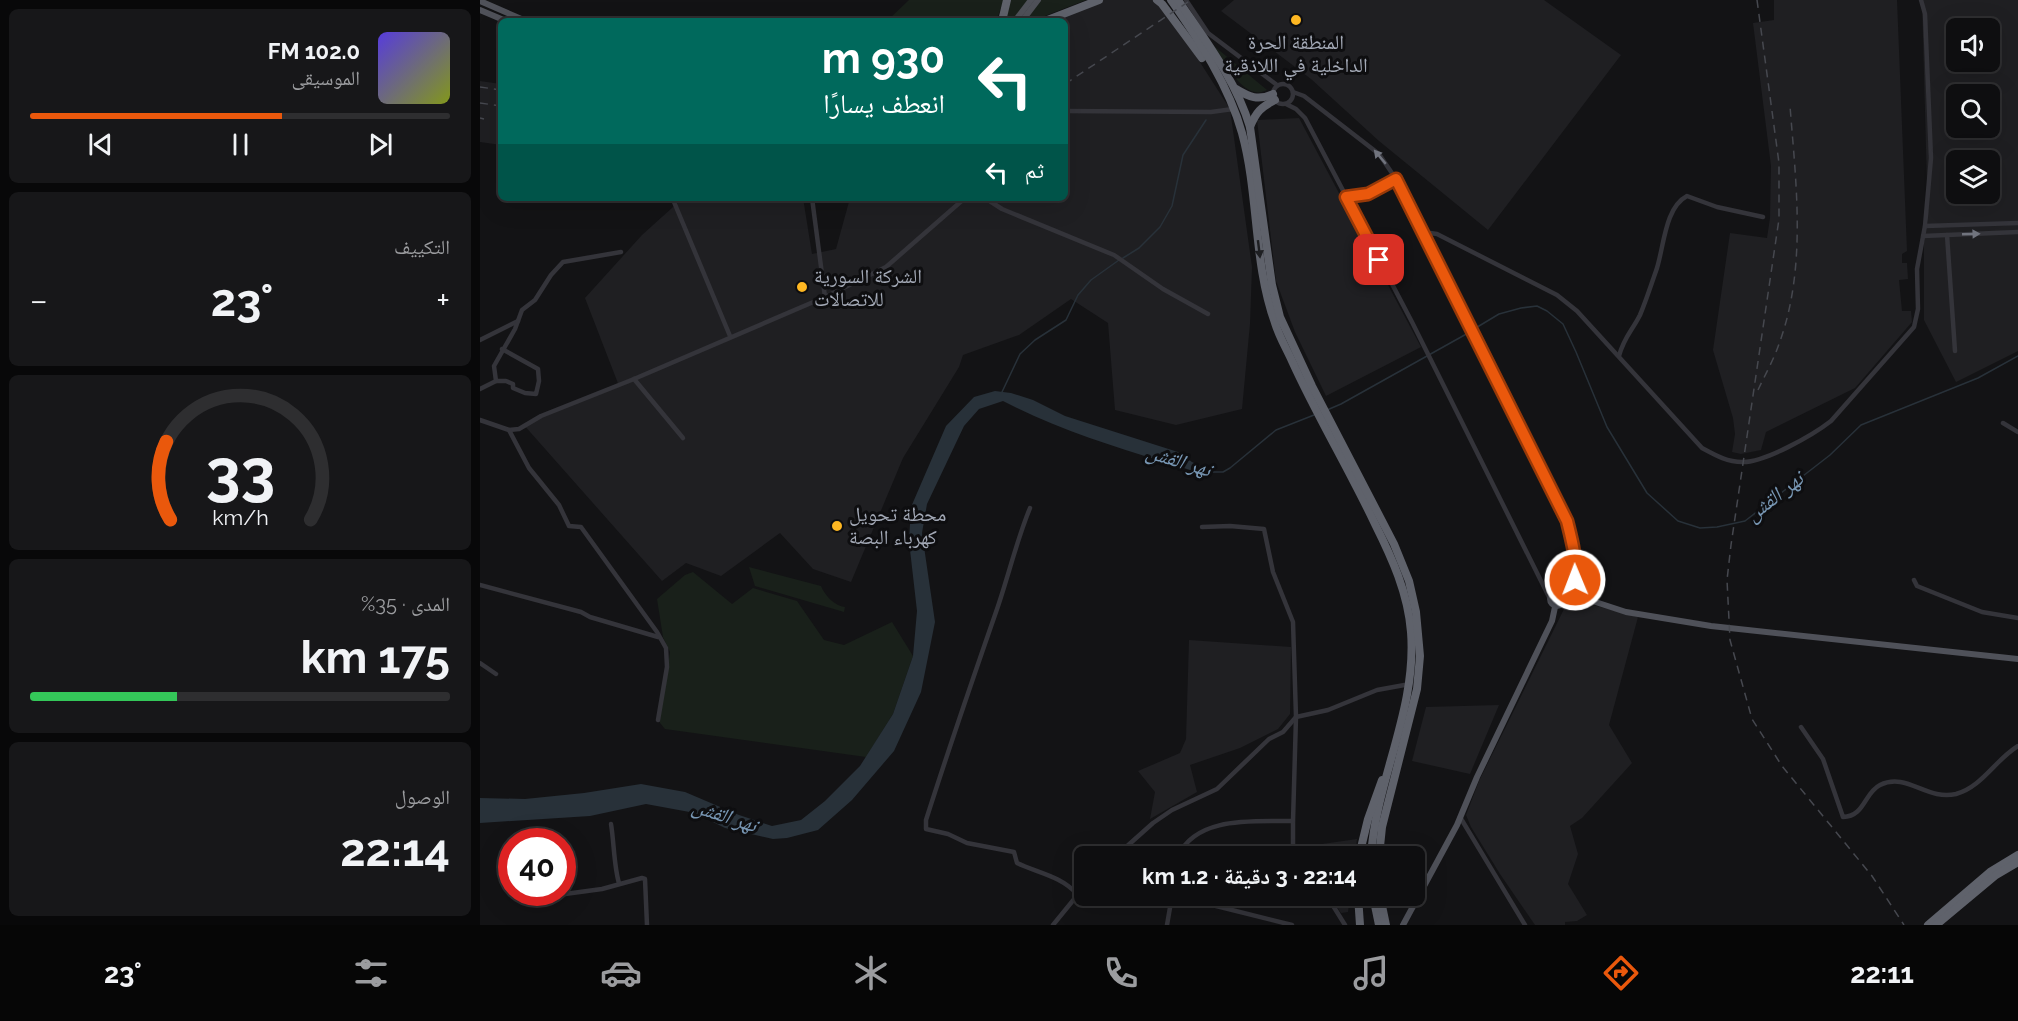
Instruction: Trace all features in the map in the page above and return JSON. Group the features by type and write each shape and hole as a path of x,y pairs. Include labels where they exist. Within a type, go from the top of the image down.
{"highway":[{"path":"1003,18 1007,0"},
{"path":"1054,18 1099,0"},
{"path":"1157,0 1215,73"},
{"path":"1171,0 1193,32 1215,73 1242,133 1262,276 1275,323 1340,449 1394,544 1409,581 1416,612 1420,656 1417,689 1382,827 1380,846"},
{"path":"1178,0 1244,106 1250,127 1272,285 1280,317 1308,387"},
{"path":"1235,89 1254,99 1274,97"},
{"path":"1250,127 1255,114 1274,97"},
{"path":"1340,449 1395,564 1406,602 1412,658 1410,684 1401,728 1374,826 1372,846"},
{"path":"1361,846 1368,819 1401,728"},
{"path":"1928,925 1990,872 2018,855"},
{"path":"1936,925 1996,875 2018,862"},
{"path":"1359,906 1360,923"},
{"path":"1375,906 1379,925"},
{"path":"1382,906 1386,925"}],"main road":[{"path":"1017,18 1031,0"},
{"path":"1024,18 1038,0"},
{"path":"480,1 519,18"},
{"path":"480,10 499,18"},
{"path":"1555,607 1551,604 1549,597 1557,592 1626,612 1711,626 2018,659"},
{"path":"1555,607 1563,603 1565,594"},
{"path":"1403,925 1460,818 1477,777 1552,621 1555,607"}],"street":[{"path":"1186,0 1208,33 1277,85 1286,84 1291,87 1293,92 1291,100 1286,104"},
{"path":"1423,232 1437,234 1557,295 1577,311 1702,448 1728,461 1755,461 1817,432 1831,421 1914,327 1918,309 1917,269 1925,226 1930,158 1925,14 1921,0"},
{"path":"1277,85 1274,97 1280,103 1296,109 1305,118 1425,348 1549,597"},
{"path":"1293,92 1304,96 1364,140 1379,154 1396,179 1567,521 1576,568 1575,580 1565,594"},
{"path":"1068,111 1211,112 1233,109"},
{"path":"1346,197 1368,194 1396,179"},
{"path":"1619,356 1627,334 1640,314 1657,268 1663,238 1671,216 1681,200 1687,196 1717,207 1763,217"},
{"path":"675,201 730,336"},
{"path":"812,201 825,297"},
{"path":"480,420 508,430 519,429 541,416 634,379 825,297 886,267 962,201"},
{"path":"990,201 1002,209 1114,255 1163,289 1208,314"},
{"path":"1925,226 2018,223"},
{"path":"1923,236 2018,232"},
{"path":"1947,235 1955,351"},
{"path":"496,381 494,366 522,310 535,300 551,275 563,262 621,252"},
{"path":"480,340 518,321"},
{"path":"480,389 496,381 506,381 513,384 513,388 525,393 536,394 538,369 502,350"},
{"path":"634,379 683,438"},
{"path":"2002,423 2018,432"},
{"path":"508,430 529,468 559,505 568,526 581,527 657,632 666,648 667,667 658,720"},
{"path":"1030,508 1017,539 997,611 926,820 926,829 968,843 1014,852 1017,863 1052,876 1074,890"},
{"path":"1202,526 1230,526 1264,530 1273,572 1293,622 1296,717 1294,846"},
{"path":"1914,580 1917,586 1982,612 2018,618"},
{"path":"480,585 581,612 589,617 658,637"},
{"path":"480,663 496,674"},
{"path":"1128,846 1172,810 1217,789 1269,739 1283,732 1296,717 1328,710 1377,690 1410,684"},
{"path":"1801,727 1823,759 1843,817 1858,813 1871,794 1881,785 1907,782 1928,793 1958,794 1972,786 2018,746"},
{"path":"1460,818 1525,925"},
{"path":"1185,846 1194,837 1214,826 1232,823 1293,821"},
{"path":"611,824 619,884"},
{"path":"576,893 645,879 647,925"},
{"path":"1053,925 1074,898"},
{"path":"1167,925 1172,906"},
{"path":"1218,906 1292,925"},
{"path":"1333,906 1345,925 1360,923"},
{"path":"1516,912 1519,925"}],"shaded area":[{"path":"909,0 1004,0 997,18 890,18"},
{"path":"1011,0 1028,0 1014,18 1006,18"},
{"path":"1041,0 1086,0 1040,18 1026,18"},
{"path":"1090,0 1160,0 1230,109 1252,267 1250,324 1242,409 1176,425 1115,410 1108,323 1071,299 1019,335 963,355 959,367 903,458 851,582 813,569 780,533 721,576 686,563 662,581 523,424 619,386 585,298 642,235 680,201 803,201 812,254 836,249 849,201 1068,201 1068,18 1056,18"},
{"path":"1234,0 1544,0 1621,55 1488,230 1379,141 1311,79 1221,11"},
{"path":"1774,0 1897,0 1907,251 1902,254 1902,263 1907,263 1908,279 1899,280 1902,311 1911,311 1912,322 1855,388 1766,432 1761,450 1741,454 1732,452 1735,434 1733,418 1713,350 1730,233 1767,238 1770,218 1771,166 1753,23 1774,20"},
{"path":"1922,0 2018,0 2018,351 1956,382 1924,320 1924,242 1928,222"},
{"path":"1214,46 1267,90 1251,91 1243,86"},
{"path":"480,81 498,84 498,145 480,142"},
{"path":"1299,118 1421,347 1326,396 1295,332 1276,281 1257,120"},
{"path":"749,567 821,586 831,600 845,607 844,612 755,586"},
{"path":"693,572 732,604 753,588 797,601 824,640 844,645 892,622 913,656 893,714 866,757 665,729 660,719 670,652 663,637 657,599 685,575"},
{"path":"1578,601 1638,617 1609,725 1632,763 1582,818 1570,826 1578,854 1568,884 1587,915 1577,921 1565,922 1565,925 1535,925 1500,874 1466,815 1479,781 1564,609 1570,602"},
{"path":"1189,640 1291,647 1290,714 1278,729 1240,748 1190,765 1197,792 1150,819 1155,792 1138,771 1180,753 1186,739"},
{"path":"1499,705 1470,774 1412,761 1426,707"},
{"path":"1357,839 1356,846 1319,846"},
{"path":"1336,906 1349,906 1348,912 1341,913"}],"water":[{"path":"995,391 1033,400 1065,416 1178,452 1214,473 1189,470 1103,442 1043,420 1003,401 979,409 964,426 927,504 922,533 935,622 921,692 894,751 852,800 818,830 773,839 725,828 695,813 646,804 590,816 480,823 480,798 525,799 641,784 685,792 772,826 801,820 825,801 860,766 893,714 913,656 917,611 909,541 911,507 946,426 974,397"}],"waterway":[{"path":"1123,258 1139,248 1160,227 1172,206 1183,155 1206,120"},
{"path":"1002,392 1020,354 1035,340 1066,320 1078,295 1091,280 1119,260"},
{"name":"نهر القش","path":"1474,329 1499,314 1537,306 1563,324 1607,427 1647,493 1678,521 1700,528 1745,521 1830,455 1861,425 1978,378 2018,356"},
{"name":"نهر القش","path":"1327,410 1470,332"},
{"name":"نهر القش","path":"1213,472 1223,472 1230,468 1276,430 1314,415"}],"railway":[{"path":"1068,82 1191,0"},
{"path":"1757,0 1779,163 1779,219 1731,545 1727,580 1730,640 1752,719 1782,766 1872,876 1904,925"},
{"path":"480,87 498,90"},
{"path":"480,103 498,106"},
{"path":"1758,390 1779,344 1788,315 1793,286 1797,196 1790,106"},
{"path":"480,118 484,119"}],"place":[{"name":"المنطقة الحرة الداخلية في اللاذقية","path":"1296,20"},
{"name":"الشركة السورية للاتصالات","path":"802,287"},
{"name":"محطة تحويل كهرباء البصة","path":"837,526"}],"route":[{"path":"1379,260 1346,197 1368,194 1396,179 1567,521 1574,548 1575,580"}]}
